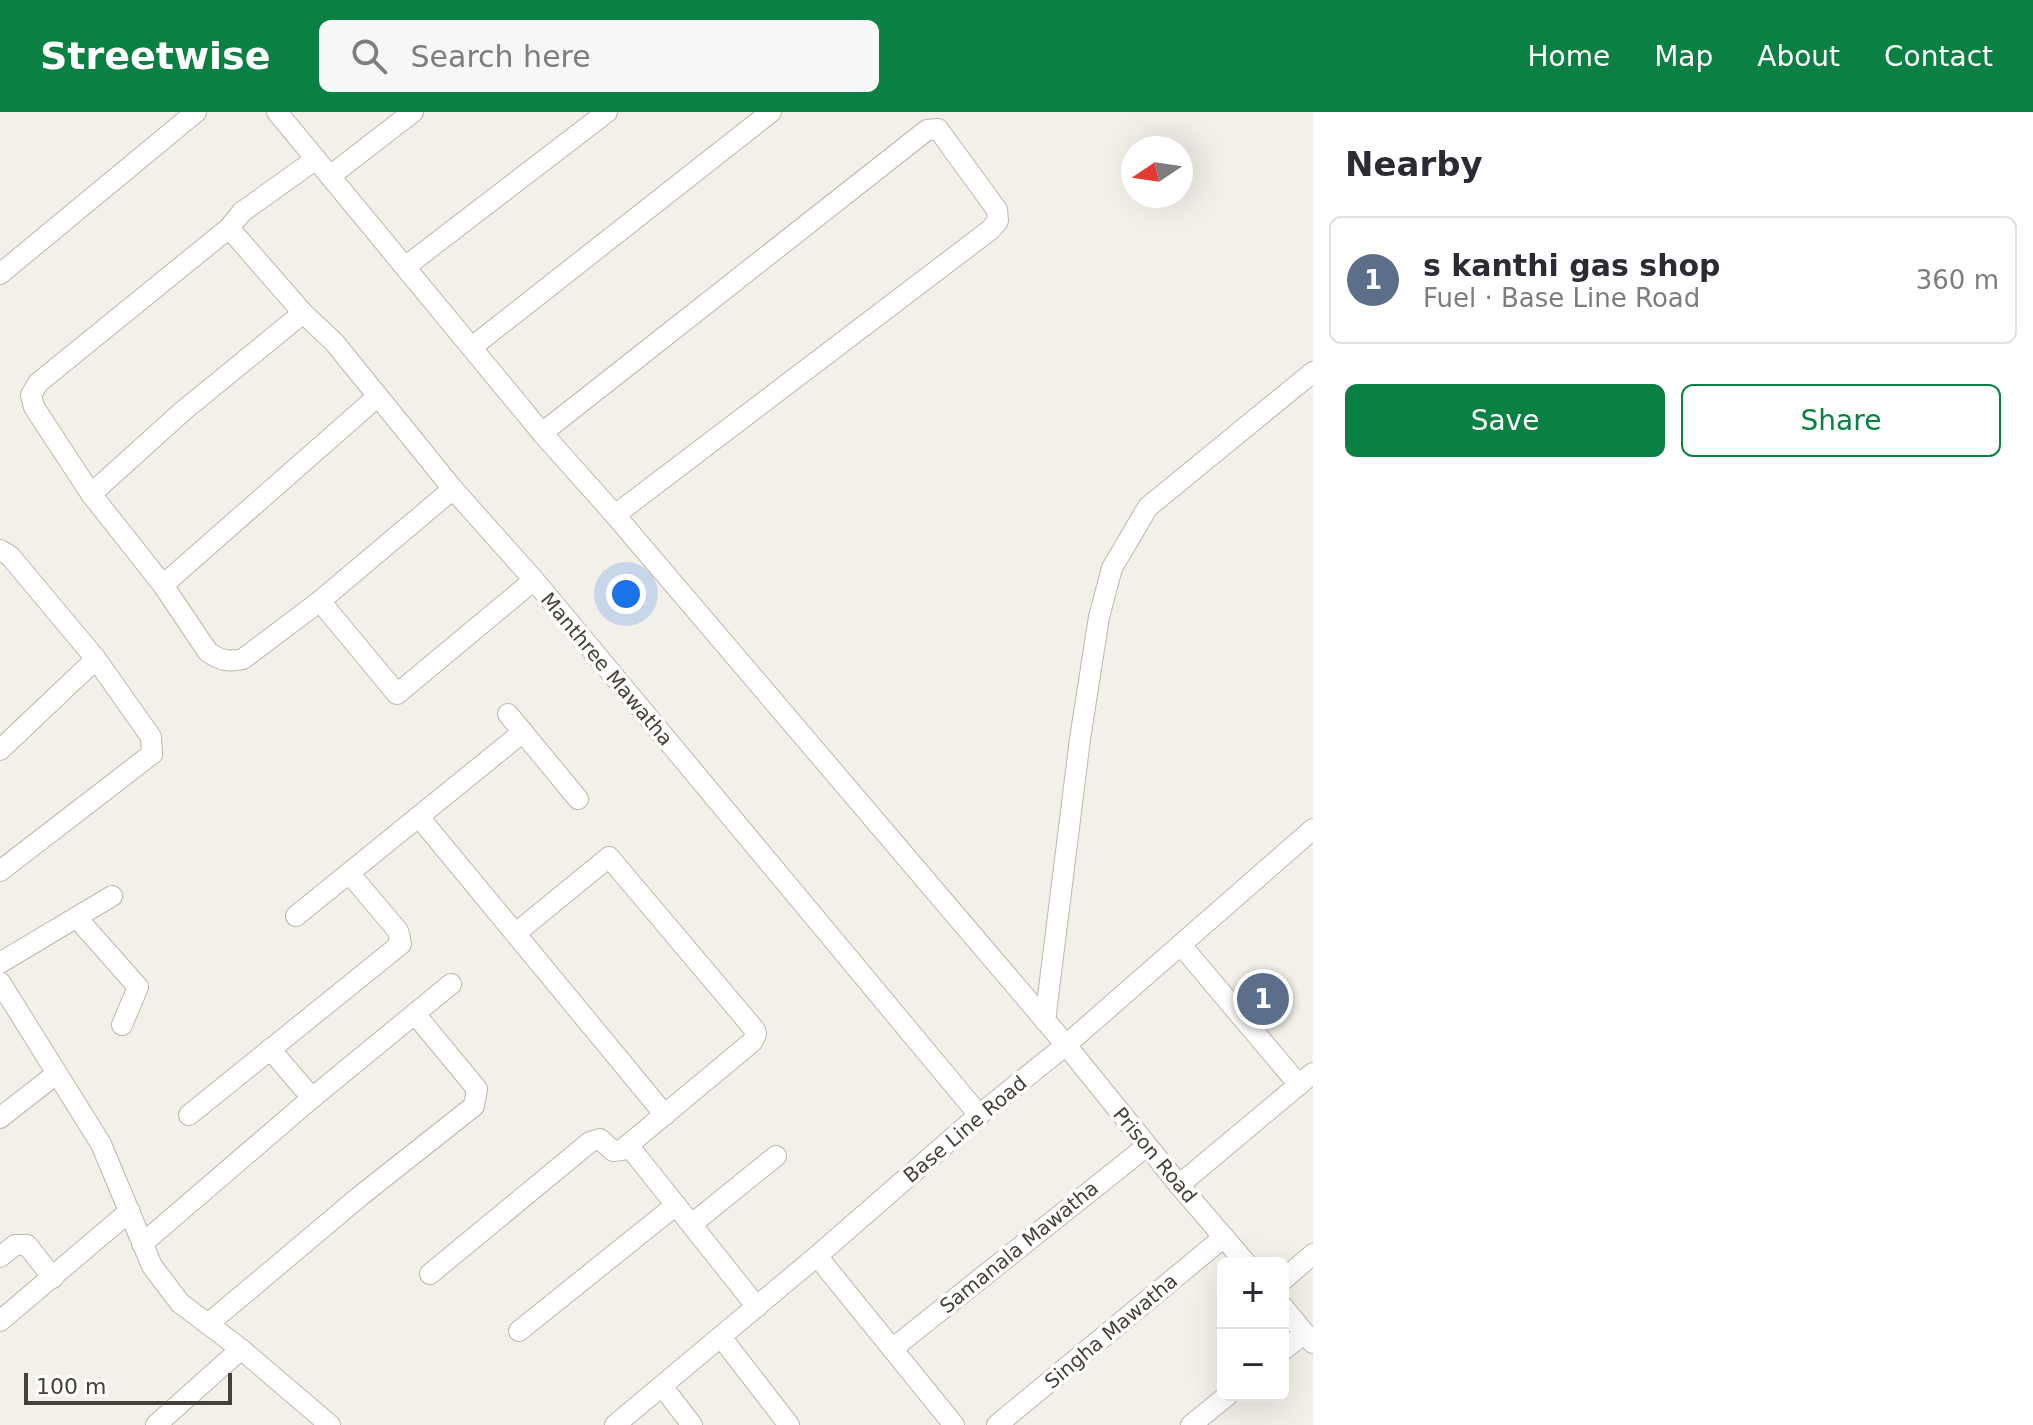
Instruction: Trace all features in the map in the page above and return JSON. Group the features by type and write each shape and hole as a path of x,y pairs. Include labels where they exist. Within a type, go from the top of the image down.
{"street":[{"path":"0,274 196,112"},
{"name":"Prison Road","path":"277,112 542,433 1066,1045 1241,1257"},
{"path":"330,176 413,112"},
{"path":"405,267 607,112"},
{"path":"472,347 771,112"},
{"path":"542,433 927,130 938,129 997,210 998,221 893,305 615,515"},
{"path":"316,159 242,212 229,228 38,383 31,395 34,407 91,494 163,585 208,652 217,659 230,662 243,659 320,601 453,489"},
{"name":"Manthree Mawatha","path":"229,228 303,313 334,342 453,489 534,580 979,1115"},
{"path":"91,494 183,411 303,313"},
{"path":"1045,1021 1080,739 1099,617 1112,568 1148,507 1313,372"},
{"path":"163,585 377,397"},
{"path":"0,550 10,556 96,659 151,737 152,754 0,871"},
{"path":"320,601 397,694 534,580"},
{"path":"0,750 96,659"},
{"path":"508,714 578,799"},
{"path":"296,916 523,732"},
{"path":"419,817 665,1115"},
{"name":"Base Line Road","path":"615,1425 979,1115 1066,1045 1313,829"},
{"path":"430,1274 590,1142 600,1139 613,1151 622,1150 752,1042 756,1034 609,857 516,933"},
{"path":"189,1115 401,944 398,931 350,874"},
{"path":"0,963 112,896"},
{"path":"77,918 138,987 122,1025"},
{"path":"1179,1185 1306,1079 1181,945"},
{"path":"0,982 101,1144 152,1266 180,1303 241,1349 330,1425"},
{"path":"142,1244 451,984"},
{"path":"208,1324 359,1197 474,1106 477,1089 415,1014"},
{"path":"270,1049 312,1098"},
{"path":"0,1118 56,1074"},
{"path":"628,1145 757,1307"},
{"name":"Samanala Mawatha","path":"892,1349 1147,1146"},
{"path":"692,1224 776,1156"},
{"path":"519,1331 676,1205"},
{"path":"0,1321 130,1211"},
{"name":"Singha Mawatha","path":"997,1425 1224,1237"},
{"path":"0,1257 15,1245 27,1245 53,1278"},
{"path":"1289,1275 1313,1254"},
{"path":"817,1256 954,1425"},
{"path":"1289,1314 1309,1338 1289,1347"},
{"path":"721,1337 789,1425"},
{"path":"166,1422 241,1349"},
{"path":"662,1386 692,1425"},
{"path":"1191,1425 1221,1401"}],"place":[{"name":"s kanthi gas shop","path":"1263,999"}]}
